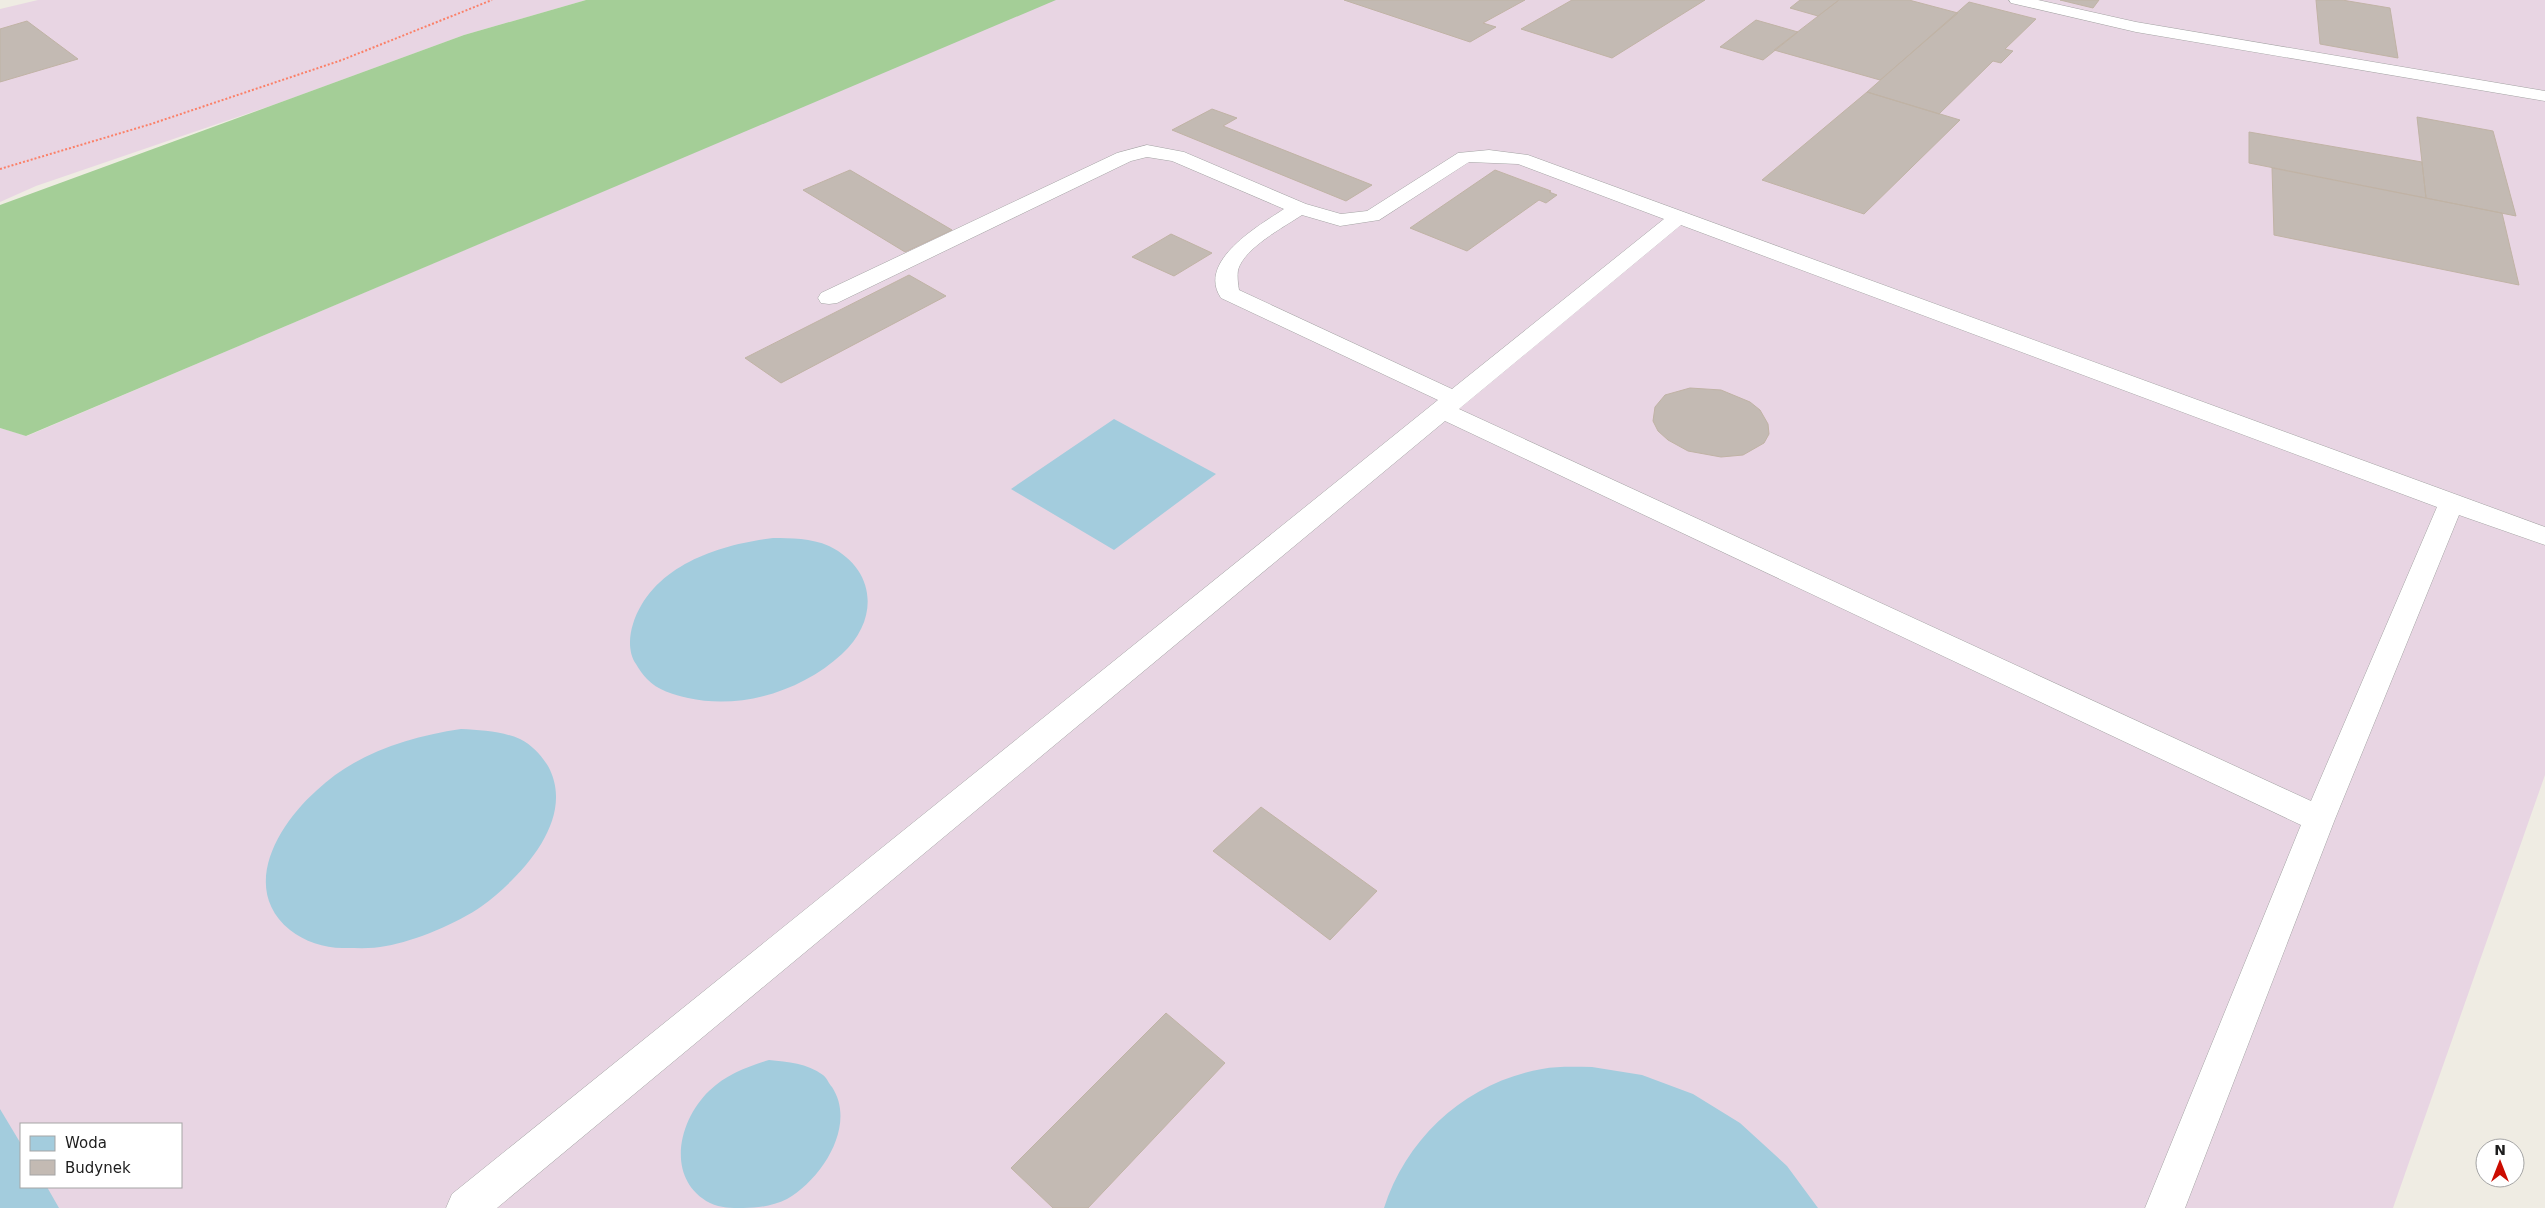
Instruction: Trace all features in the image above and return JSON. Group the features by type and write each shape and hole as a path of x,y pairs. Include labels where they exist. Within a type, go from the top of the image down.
{"lane":[{"path":"2018,0 2136,27 2545,96"},
{"path":"830,298 1124,157 1147,151 1177,156 1298,208 1340,220 1372,216 1440,171 1465,158 1489,156 1520,159 2545,536"},
{"path":"1298,208 1262,232 1239,254 1228,270 1229,293 1448,405 2320,820"},
{"path":"466,1208 1678,217"},
{"path":"2165,1208 2320,820 2451,503"}],"path":[{"path":"0,170 151,124 342,60 492,0"}],"shaded area":[{"path":"38,0 586,0 464,35 276,104 36,186 0,202 0,9"},
{"path":"1052,0 2545,0 2545,775 2393,1208 0,1208 0,428 27,436"}],"green space":[{"path":"586,0 1056,0 26,436 0,428 0,205 464,35"}],"water":[{"path":"1114,419 1216,474 1114,550 1011,489"},
{"path":"773,538 801,539 822,543 845,556 856,568 864,581 867,611 863,626 854,640 842,654 809,678 770,694 749,699 708,701 688,698 666,692 651,683 633,660 630,650 630,639 633,624 642,604 655,587 671,573 709,553 730,546"},
{"path":"461,729 483,730 513,736 528,744 548,766 555,786 555,806 550,826 528,863 497,894 461,919 397,944 371,948 331,947 309,941 290,930 275,914 267,896 266,877 270,858 277,840 288,822 302,805 332,778 348,766 365,757 402,742"},
{"path":"769,1060 790,1062 804,1066 817,1071 827,1079 839,1102 838,1134 832,1150 812,1178 787,1199 771,1205 754,1208 730,1208 714,1205 696,1193 686,1180 682,1165 681,1149 684,1133 698,1103 709,1091 723,1080 738,1072"},
{"path":"1592,1067 1642,1075 1693,1094 1740,1123 1787,1166 1818,1208 1384,1208 1394,1182 1408,1158 1444,1116 1466,1100 1489,1086 1515,1076 1548,1068"},
{"path":"0,1109 20,1142 20,1188 48,1188 59,1208 0,1208"}],"building":[{"path":"1344,0 1525,0 1483,23 1496,27 1470,42"},
{"path":"1572,0 1705,0 1612,58 1521,29"},
{"path":"1800,0 1839,0 1818,16 1790,8"},
{"path":"1839,0 1909,0 1958,13 1880,80 1774,50"},
{"path":"2060,0 2099,0 2093,8"},
{"path":"2316,0 2342,0 2390,8 2398,58 2320,44"},
{"path":"1969,2 2036,19 2005,49 2013,51 2001,63 1993,61 1939,114 1867,92"},
{"path":"1756,20 1798,32 1763,60 1720,47"},
{"path":"27,21 78,59 0,82 0,29"},
{"path":"1867,92 1960,120 1864,214 1762,180"},
{"path":"1212,109 1237,118 1223,126 1372,185 1346,201 1172,130"},
{"path":"2417,117 2493,131 2516,216 2426,198"},
{"path":"2249,132 2422,162 2426,198 2249,163"},
{"path":"2272,168 2502,213 2519,285 2274,235"},
{"path":"850,170 952,230 905,252 803,190"},
{"path":"1495,170 1557,195 1546,203 1539,200 1467,251 1410,228"},
{"path":"1171,234 1212,253 1174,276 1132,257"},
{"path":"909,275 946,296 781,383 745,358"},
{"path":"1690,388 1721,390 1750,402 1760,410 1768,424 1769,434 1764,443 1743,455 1721,457 1688,451 1668,440 1658,431 1653,421 1655,407 1665,395"},
{"path":"1261,807 1377,891 1330,940 1213,851"},
{"path":"1166,1013 1225,1063 1088,1208 1053,1208 1011,1168"}]}
